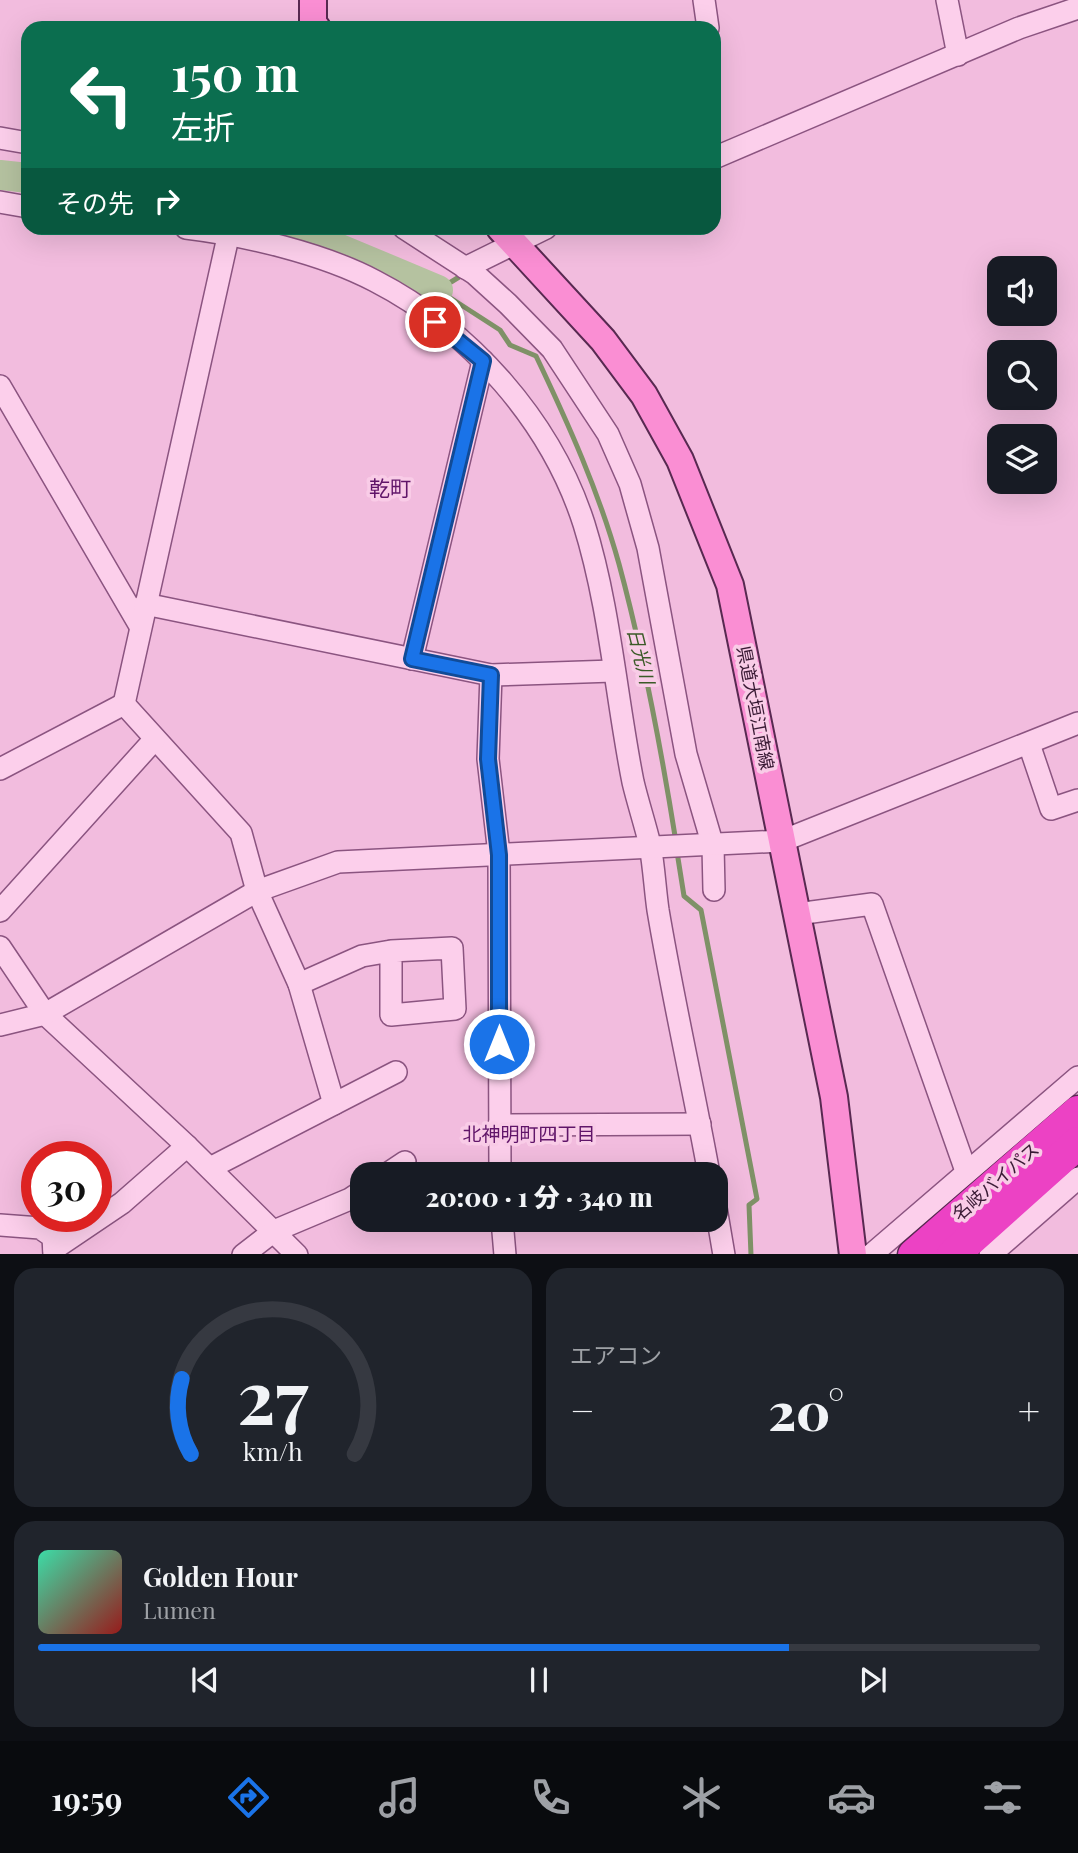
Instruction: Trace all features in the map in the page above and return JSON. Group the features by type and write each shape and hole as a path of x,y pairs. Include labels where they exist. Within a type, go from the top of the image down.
{"highway":[{"name":"名岐バイパス","path":"915,1254 1078,1112"},
{"name":"名岐バイパス","path":"954,1254 1078,1143"}],"main road":[{"name":"県道大垣江南線","path":"507,235 603,340 644,395 680,460 730,585 834,1097 853,1254"}],"street":[{"path":"704,0 707,21"},
{"path":"947,0 958,55"},
{"path":"721,155 1019,28 1078,8"},
{"path":"0,138 21,142"},
{"path":"0,202 21,206"},
{"path":"124,704 228,235"},
{"path":"245,235 338,265 375,281 450,333 483,361 528,414 567,481 589,547 634,784 652,846 658,909 707,1162"},
{"path":"415,235 465,268 508,304 552,349 608,434 630,484 648,548 686,754 709,846 714,890"},
{"path":"465,268 507,235"},
{"path":"412,659 483,361"},
{"path":"0,386 140,626"},
{"path":"145,604 491,675 613,671"},
{"path":"491,675 488,759 499,855 500,1162"},
{"path":"124,704 241,833 257,891 299,984 334,1104"},
{"path":"0,769 124,704"},
{"path":"0,1025 45,1014 257,891 338,862 782,841 1078,723"},
{"path":"0,911 154,740"},
{"path":"1029,744 1051,809 1078,800"},
{"path":"797,914 872,904 966,1171"},
{"path":"0,947 45,1014 187,1146 296,1254"},
{"path":"299,984 362,956 391,951"},
{"path":"210,1168 396,1072"},
{"path":"872,1254 1078,1077"},
{"path":"499,1125 700,1124"},
{"path":"54,1252 122,1203 187,1146"},
{"path":"993,1254 1078,1178"},
{"path":"244,1254 274,1231 350,1196"},
{"path":"0,1225 40,1228 53,1237 54,1252"},
{"path":"503,1232 505,1254"},
{"path":"720,1232 724,1254"}],"waterway":[{"name":"日光川","path":"0,175 21,177"},
{"name":"日光川","path":"292,235 340,249 438,290"},
{"name":"日光川","path":"464,274 438,290 500,330 510,345 536,356 592,484 619,564 636,633 676,842"},
{"name":"日光川","path":"677,852 684,896 701,910 757,1199 749,1205 751,1254"}],"district":[{"name":"乾町","path":"390,489"},
{"name":"北神明町四丁目","path":"529,1134"}],"route":[{"path":"435,322 483,361 412,659 491,675 488,759 499,855 499,1044"}]}
